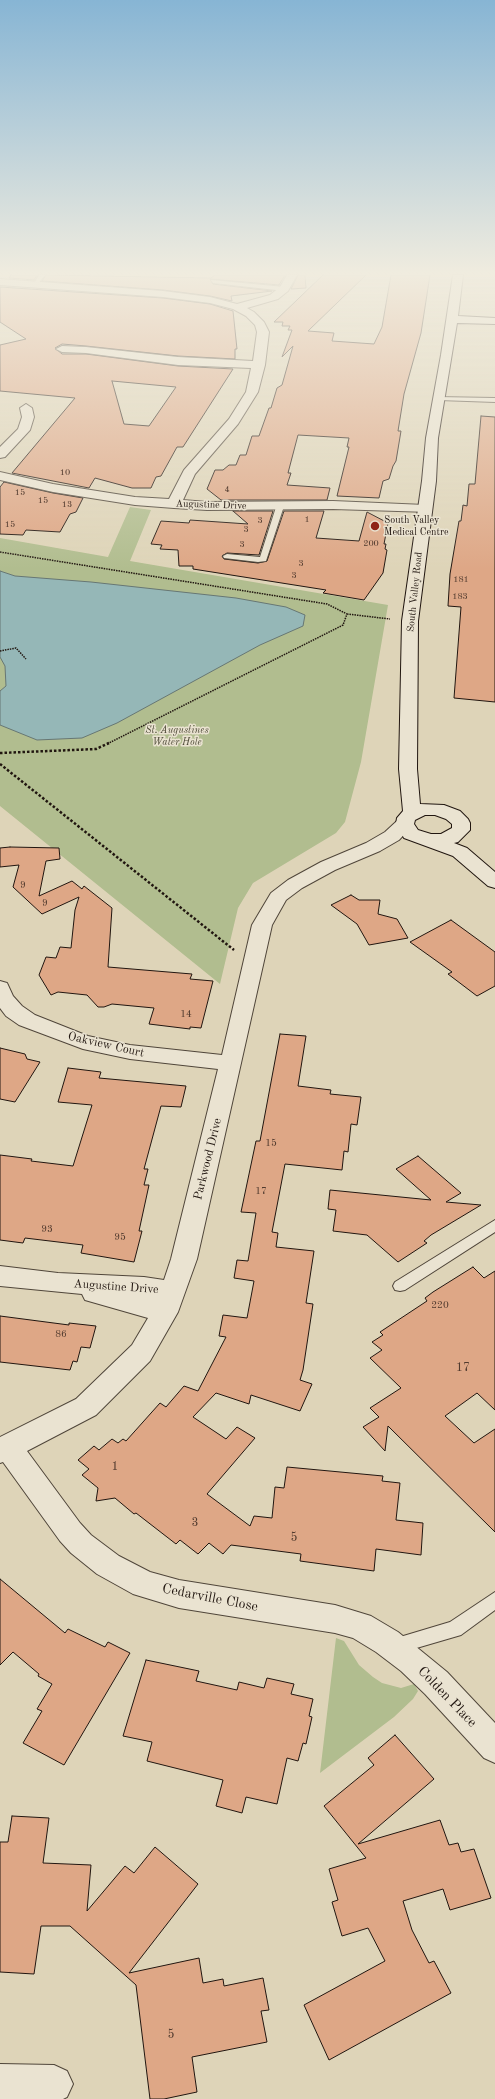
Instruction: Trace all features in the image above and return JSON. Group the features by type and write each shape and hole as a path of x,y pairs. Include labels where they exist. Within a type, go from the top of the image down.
{"street":[{"path":"174,504 189,473 234,421 247,403 252,392 257,373"},
{"name":"South Valley Road","path":"408,819 410,621 425,509 432,438 443,373"},
{"path":"0,454 24,430 28,417 26,408"},
{"name":"Augustine Drive","path":"0,476 101,497 174,504 238,506 333,505 425,509"},
{"path":"408,769 421,792 437,809"},
{"path":"424,839 451,838 460,830 461,823 458,818 446,811 437,809 423,809 408,819 411,834 424,839 460,852 491,877"},
{"name":"Parkwood Drive","path":"4,1449 86,1407 141,1353 169,1302 184,1259 262,925 278,897 295,884 328,866 373,847 392,836 408,819"},
{"path":"460,830 491,877"},
{"name":"Parkwood Drive","path":"373,847 424,839"},
{"name":"Oakview Court","path":"0,988 3,998 14,1011 27,1020 83,1042 130,1052 231,1063"},
{"name":"Augustine Drive","path":"0,1276 58,1283 169,1302"},
{"name":"Cedarville Close","path":"4,1449 70,1532 94,1555 122,1573 144,1584 179,1594 344,1620 360,1626 395,1648"},
{"name":"Colden Place","path":"395,1648 436,1683 495,1747"},
{"path":"0,2083 54,2084"}],"lane":[{"path":"439,395 495,396"},
{"path":"439,395 495,400"},
{"path":"227,556 258,560 264,559 280,506"},
{"path":"400,1286 495,1226"},
{"path":"395,1648 455,1629 495,1600"}],"path":[{"path":"0,552 327,604 347,614 410,621"},
{"path":"0,753 96,749 343,626 347,614"},
{"path":"0,651 16,648 26,658"},
{"path":"0,764 253,965"}],"green space":[{"name":"St. Augustines Water Hole","path":"130,507 151,510 130,561 388,605 361,762 345,822 336,833 253,883 238,908 220,984 0,806 0,538 108,557"},
{"path":"336,1638 344,1641 359,1665 382,1683 401,1688 414,1684 418,1691 413,1699 394,1717 320,1773"}],"water":[{"path":"0,571 15,576 91,582 236,598 286,607 305,615 303,626 260,645 117,723 82,738 37,740 0,725 0,691 6,686 5,666 0,657"}],"building":[{"path":"0,373 230,373 183,447 177,447 161,476 156,477 151,488 132,488 95,478 89,488 12,473 75,398 0,391","holes":["112,381 176,387 149,426 124,424"]},
{"path":"285,373 410,373 404,394 398,431 401,431 396,461 389,479 383,481 379,498 337,496 349,447 347,447 349,438 298,435 288,473 291,473 287,485 330,488 327,500 221,500 207,489 215,470 223,470 229,465 236,465 240,455 246,455 252,436 259,436 269,408 271,408 277,388 282,385"},
{"path":"481,416 495,417 495,702 454,698 461,607 448,606 450,574 459,521 461,521 463,505 467,506 469,484 475,484"},
{"path":"4,482 83,498 76,512 70,514 60,532 26,530 23,535 0,534 0,487"},
{"path":"233,511 273,511 259,555 227,553 222,556 224,559 258,563 267,561 284,511 324,511 316,538 359,541 367,512 388,523 384,544 386,544 385,549 387,550 383,573 364,600 323,593 326,590 193,569 193,566 179,566 178,550 160,549 162,545 151,544 161,521 189,523 190,520 248,524"},
{"path":"0,848 59,848 60,859 46,861 39,896 72,881 82,889 84,886 112,908 108,967 192,974 190,979 213,981 201,1028 190,1027 190,1029 149,1024 154,1008 112,1004 104,1007 98,1007 87,995 58,992 51,995 39,975 46,957 56,958 60,947 71,948 75,910 79,897 42,914 13,887 19,865 0,867"},
{"path":"351,895 359,900 380,900 378,914 397,919 408,938 369,945 357,924 331,905"},
{"path":"451,920 495,952 495,986 477,996 448,974 452,972 410,942"},
{"path":"280,1034 306,1036 298,1086 331,1090 330,1094 361,1097 357,1125 351,1124 348,1152 344,1151 342,1170 285,1164 272,1232 278,1233 276,1247 314,1251 306,1303 313,1304 303,1370 300,1380 312,1384 300,1411 251,1395 249,1404 216,1393 193,1417 226,1439 237,1427 255,1438 207,1494 250,1526 254,1516 272,1518 275,1487 284,1488 287,1467 383,1476 382,1481 400,1483 396,1520 423,1523 421,1555 376,1549 374,1571 300,1561 301,1554 231,1545 223,1554 209,1543 198,1554 180,1540 176,1544 136,1513 134,1514 115,1498 96,1501 98,1488 82,1475 89,1469 78,1460 94,1446 99,1450 112,1439 118,1443 123,1439 126,1441 160,1403 166,1407 184,1386 198,1391 226,1337 219,1336 223,1315 247,1318 254,1281 234,1278 237,1260 248,1261 256,1213 241,1212 256,1141 260,1141"},
{"path":"0,1048 25,1054 27,1059 40,1062 15,1102 0,1099"},
{"path":"68,1068 101,1072 99,1078 186,1086 181,1107 161,1106 144,1169 148,1169 144,1185 149,1185 139,1231 142,1231 134,1262 81,1253 83,1245 25,1238 23,1243 0,1240 0,1155 32,1159 31,1161 73,1166 92,1105 58,1102"},
{"path":"418,1156 461,1193 446,1202 481,1205 431,1235 424,1241 427,1243 398,1262 367,1235 333,1231 336,1210 328,1209 330,1190 431,1200 396,1169"},
{"path":"473,1267 484,1278 495,1271 495,1410 477,1393 445,1416 474,1443 495,1429 495,1532 388,1426 385,1451 363,1427 379,1417 370,1408 401,1388 370,1358 382,1350 372,1342 383,1335 380,1332 427,1301 425,1298 433,1292"},
{"path":"0,1316 69,1325 69,1323 96,1326 90,1348 81,1347 77,1362 73,1361 70,1370 0,1362"},
{"path":"0,1579 65,1633 68,1629 105,1647 108,1642 130,1653 64,1765 23,1743 42,1711 37,1709 52,1684 38,1676 39,1674 13,1652 0,1665"},
{"path":"146,1660 199,1671 196,1681 237,1690 239,1682 264,1688 267,1678 294,1684 291,1694 313,1699 309,1716 312,1717 306,1744 303,1743 298,1761 287,1758 277,1804 246,1797 242,1813 216,1806 223,1780 147,1761 152,1742 123,1736"},
{"path":"395,1735 434,1779 358,1844 440,1820 449,1845 458,1843 461,1852 474,1849 491,1898 450,1910 443,1889 403,1901 412,1930 429,1963 434,1961 451,1993 329,2060 304,2005 385,1961 368,1928 342,1936 332,1902 338,1900 329,1869 366,1858 324,1806 374,1765 368,1758"},
{"path":"12,1816 49,1818 43,1863 91,1865 87,1911 125,1866 134,1873 155,1847 198,1884 129,1973 199,1958 203,1983 223,1979 224,1986 263,1978 269,2010 261,2011 267,2042 192,2057 197,2092 164,2099 150,2099 136,1985 70,1926 41,1926 34,1974 0,1972 0,1842 8,1842"}],"place":[{"name":"South Valley Medical Centre","path":"375,526"}]}
